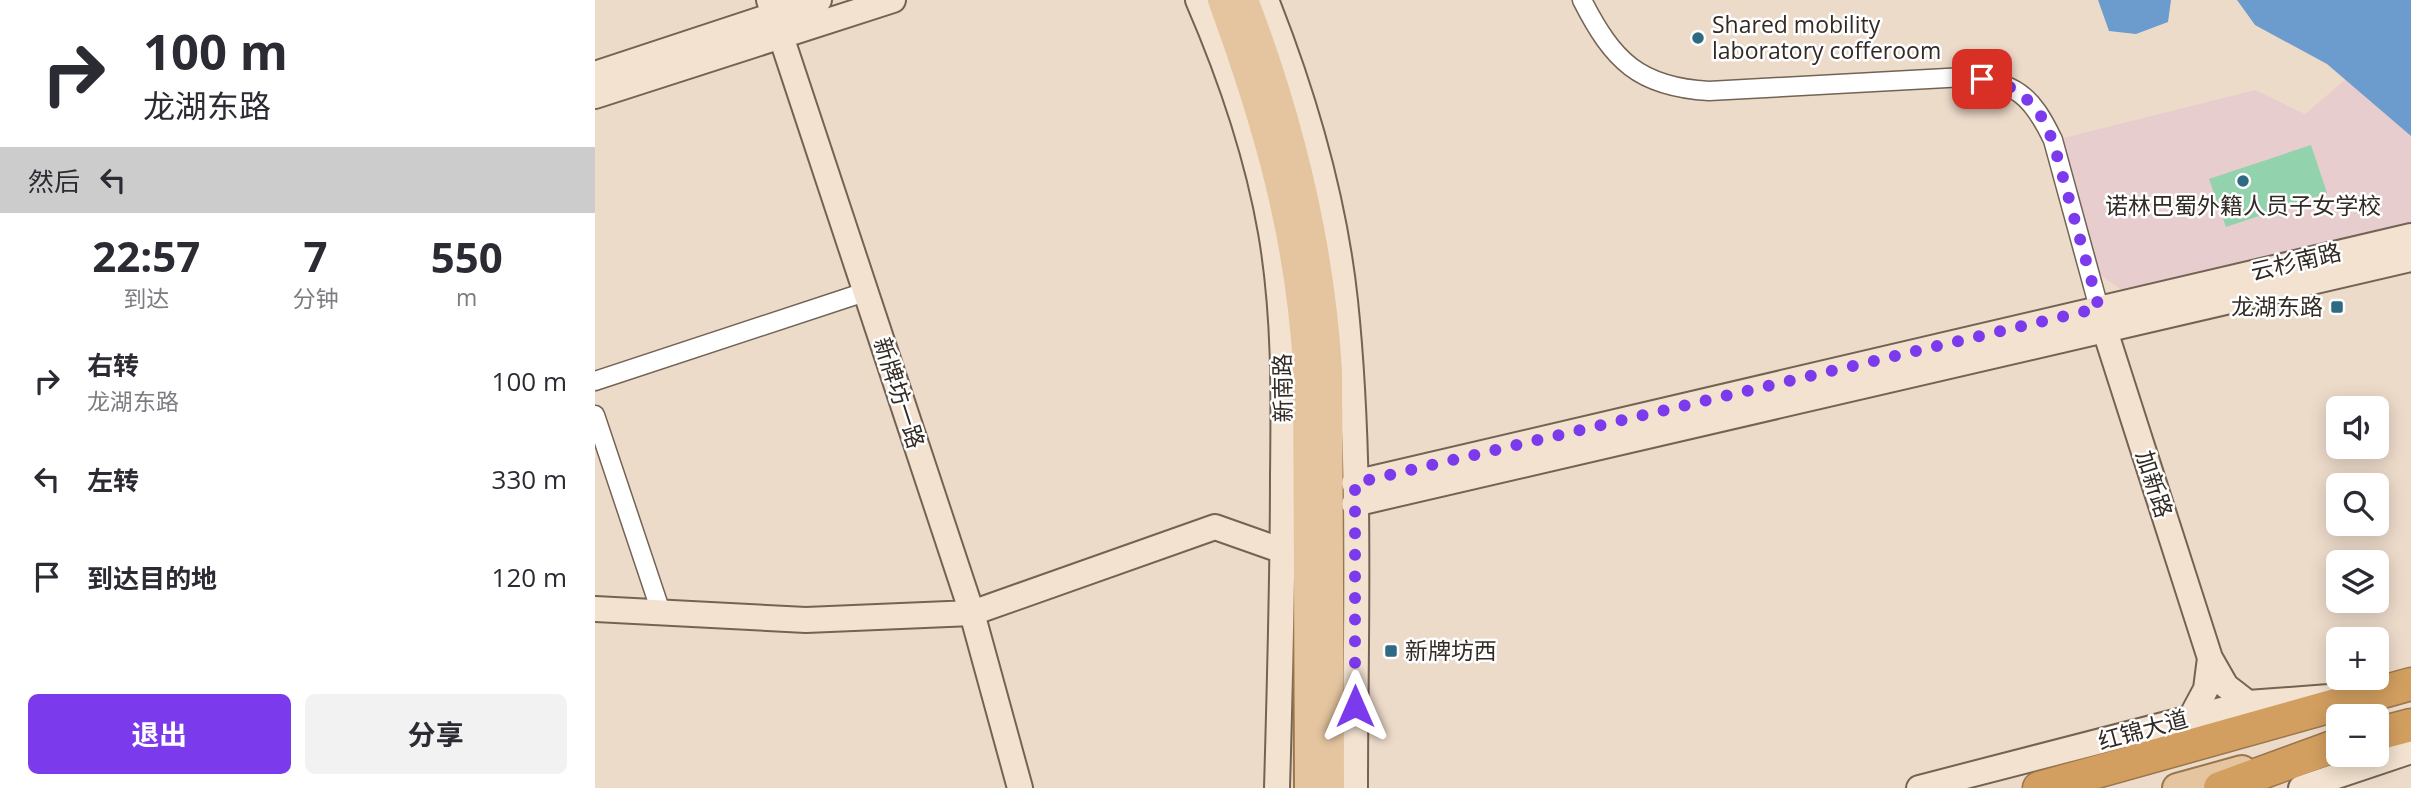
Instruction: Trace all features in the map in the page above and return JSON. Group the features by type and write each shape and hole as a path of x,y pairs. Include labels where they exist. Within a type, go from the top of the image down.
{"highway":[{"name":"红锦大道","path":"2039,788 2411,684"},
{"path":"2389,730 2411,724"},
{"path":"2220,788 2326,749"}],"main road":[{"name":"新南路","path":"1221,0 1273,151 1292,231 1303,305 1308,379 1309,788"},
{"name":"新南路","path":"1244,0 1293,145 1313,230 1324,305 1328,370 1330,788"},
{"path":"2177,788 2326,748"}],"street":[{"path":"595,74 815,6 893,0"},
{"name":"新南路","path":"1198,0 1217,44 1254,154 1271,233 1284,363 1277,788"},
{"path":"1266,0 1314,142 1333,225 1345,302 1354,494 1355,788"},
{"path":"1354,494 2102,320 2053,141 2040,114 2022,94 1999,81 1965,77 1709,91 1676,89 1645,78 1620,58 1598,31 1582,0"},
{"path":"797,83 800,58 815,6"},
{"path":"595,96 775,17"},
{"name":"新牌坊一路","path":"775,17 972,613 1020,788"},
{"name":"云杉南路","path":"2102,320 2411,236"},
{"name":"云杉南路","path":"2102,320 2411,259"},
{"path":"595,381 865,292"},
{"name":"加新路","path":"2102,320 2210,658"},
{"path":"595,415 661,612"},
{"path":"595,609 806,620 972,613 1215,527 1283,551"},
{"path":"2210,658 2226,686 2248,703"},
{"path":"2190,717 2207,689 2210,658"},
{"name":"红锦大道","path":"1919,788 2248,703 2371,694"},
{"path":"2301,788 2411,751"}],"shaded area":[{"name":"诺林巴蜀外籍人员子女学校","path":"2346,79 2411,136 2411,224 2122,290 2099,274 2063,138 2255,90 2305,114"}],"green space":[{"path":"2311,145 2327,193 2226,227 2209,179"}],"water":[{"path":"2098,0 2171,0 2168,22 2136,34 2109,31"},
{"path":"2237,0 2411,0 2411,136 2327,64 2255,25"}],"place":[{"name":"Shared mobility laboratory cofferoom","path":"1698,38"},
{"name":"诺林巴蜀外籍人员子女学校","path":"2243,181"},
{"name":"龙湖东路","path":"2337,307"},
{"name":"新牌坊西","path":"1391,651"}],"route":[{"path":"1355,706 1355,483 2099,308 2053,141 2040,114 2022,94 1999,81 1982,79"}]}
